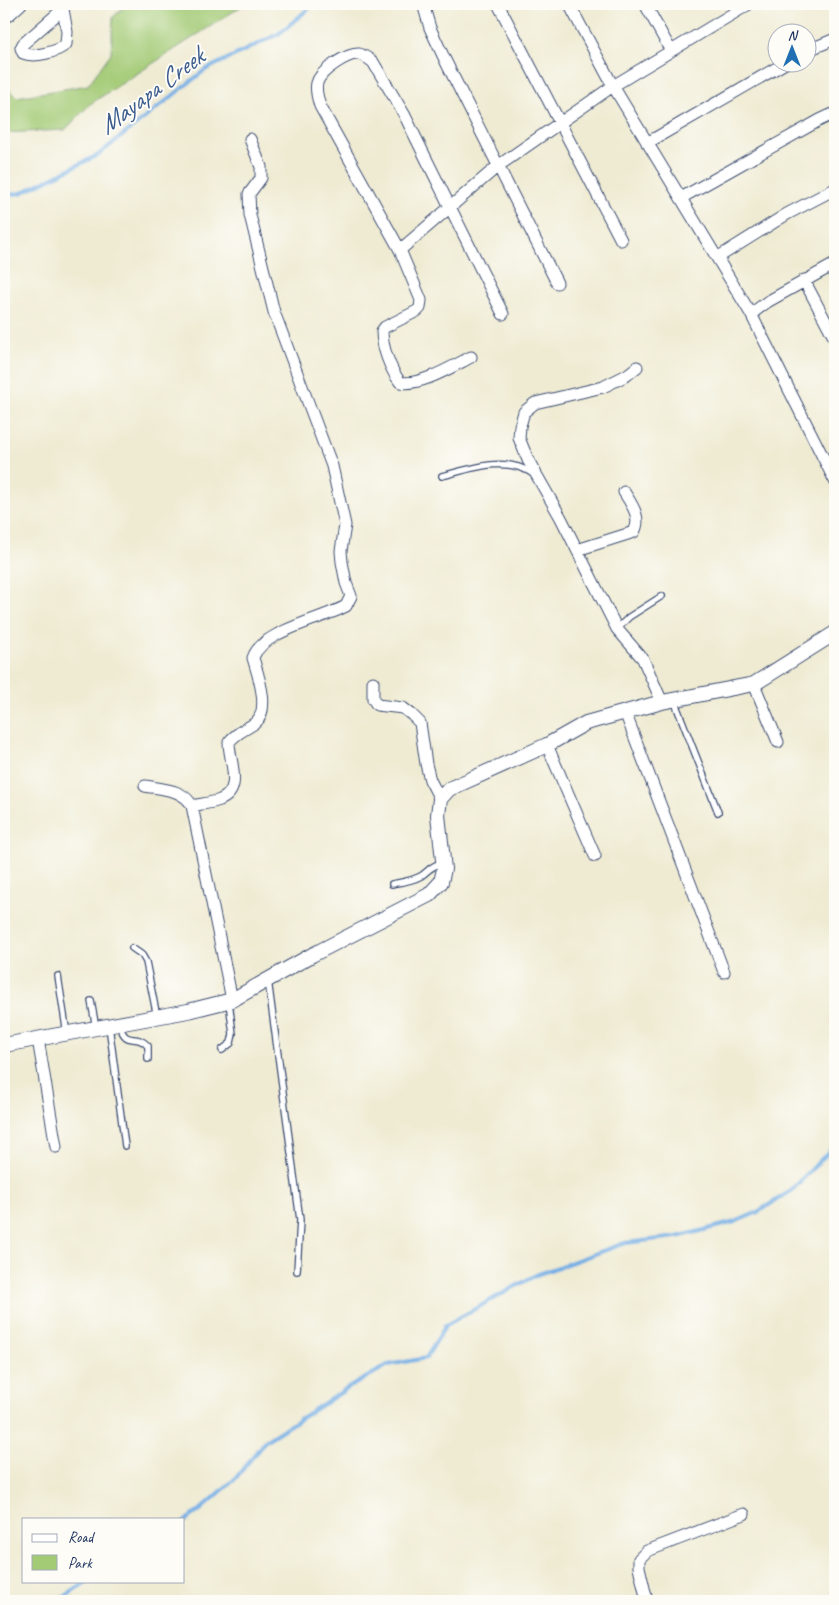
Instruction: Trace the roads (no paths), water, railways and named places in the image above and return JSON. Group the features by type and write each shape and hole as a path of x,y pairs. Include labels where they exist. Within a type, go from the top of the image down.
{"street":[{"path":"4,18 21,4"},
{"path":"423,4 430,28 558,283"},
{"path":"498,4 621,240"},
{"path":"569,4 613,86 751,314 835,482"},
{"path":"645,4 671,51"},
{"path":"400,250 498,166 613,86 671,51 734,7 749,4"},
{"path":"64,6 67,32 66,44 62,48 29,56 23,53 21,48 23,44 64,6"},
{"path":"816,47 835,38"},
{"path":"471,357 422,380 406,384 400,382 395,376 387,355 382,331 385,327 420,308 421,300 400,250 320,106 316,94 317,82 321,75 341,60 358,54 373,62 404,114 503,314"},
{"path":"647,143 770,72"},
{"path":"681,198 835,113"},
{"path":"192,806 220,800 229,794 234,784 229,742 236,733 255,723 262,716 264,707 253,658 255,652 273,638 294,626 346,606 351,596 346,584 341,551 345,525 332,466 274,312 250,215 249,194 261,178 261,167 250,139"},
{"path":"718,258 787,214 835,189"},
{"path":"751,314 766,302 835,264"},
{"path":"804,280 835,339"},
{"path":"637,367 627,375 603,387 535,402 524,412 519,438 528,460 617,629 643,659 668,701"},
{"path":"577,550 634,532 638,526 638,520 624,492"},
{"path":"4,1046 230,1001 312,955 429,895 440,882 444,869 438,815 440,799 449,788 548,745 586,723 668,701 754,684 835,632"},
{"path":"373,682 373,699 377,705 403,708 420,723 430,780 440,799"},
{"path":"754,684 778,742"},
{"path":"625,712 724,972"},
{"path":"548,745 595,856"},
{"path":"145,786 185,796 192,806 230,1001"},
{"path":"38,1039 56,1147"},
{"path":"647,1601 639,1567 639,1559 647,1551 744,1514"}],"lane":[{"path":"442,476 483,466 503,464 528,471 539,478"},
{"path":"617,629 630,617 662,596"},
{"path":"668,701 718,812"},
{"path":"392,884 415,878 434,865 444,863"},
{"path":"132,948 142,955 146,962 157,1017"},
{"path":"58,976 67,1034"},
{"path":"268,980 300,1220 297,1271"},
{"path":"91,1001 108,1026 126,1037 142,1040 148,1046 148,1059"},
{"path":"222,1050 231,1043 233,1034 230,1001"},
{"path":"108,1026 125,1146"}],"waterway":[{"name":"Mayapa Creek","path":"4,195 21,193 98,155 205,70 280,33 314,4"},
{"path":"185,1521 235,1479 265,1441 388,1365 426,1358 446,1325 536,1275 625,1243 677,1237 735,1222 756,1213 791,1191 835,1145"},
{"path":"58,1601 87,1582"}]}
